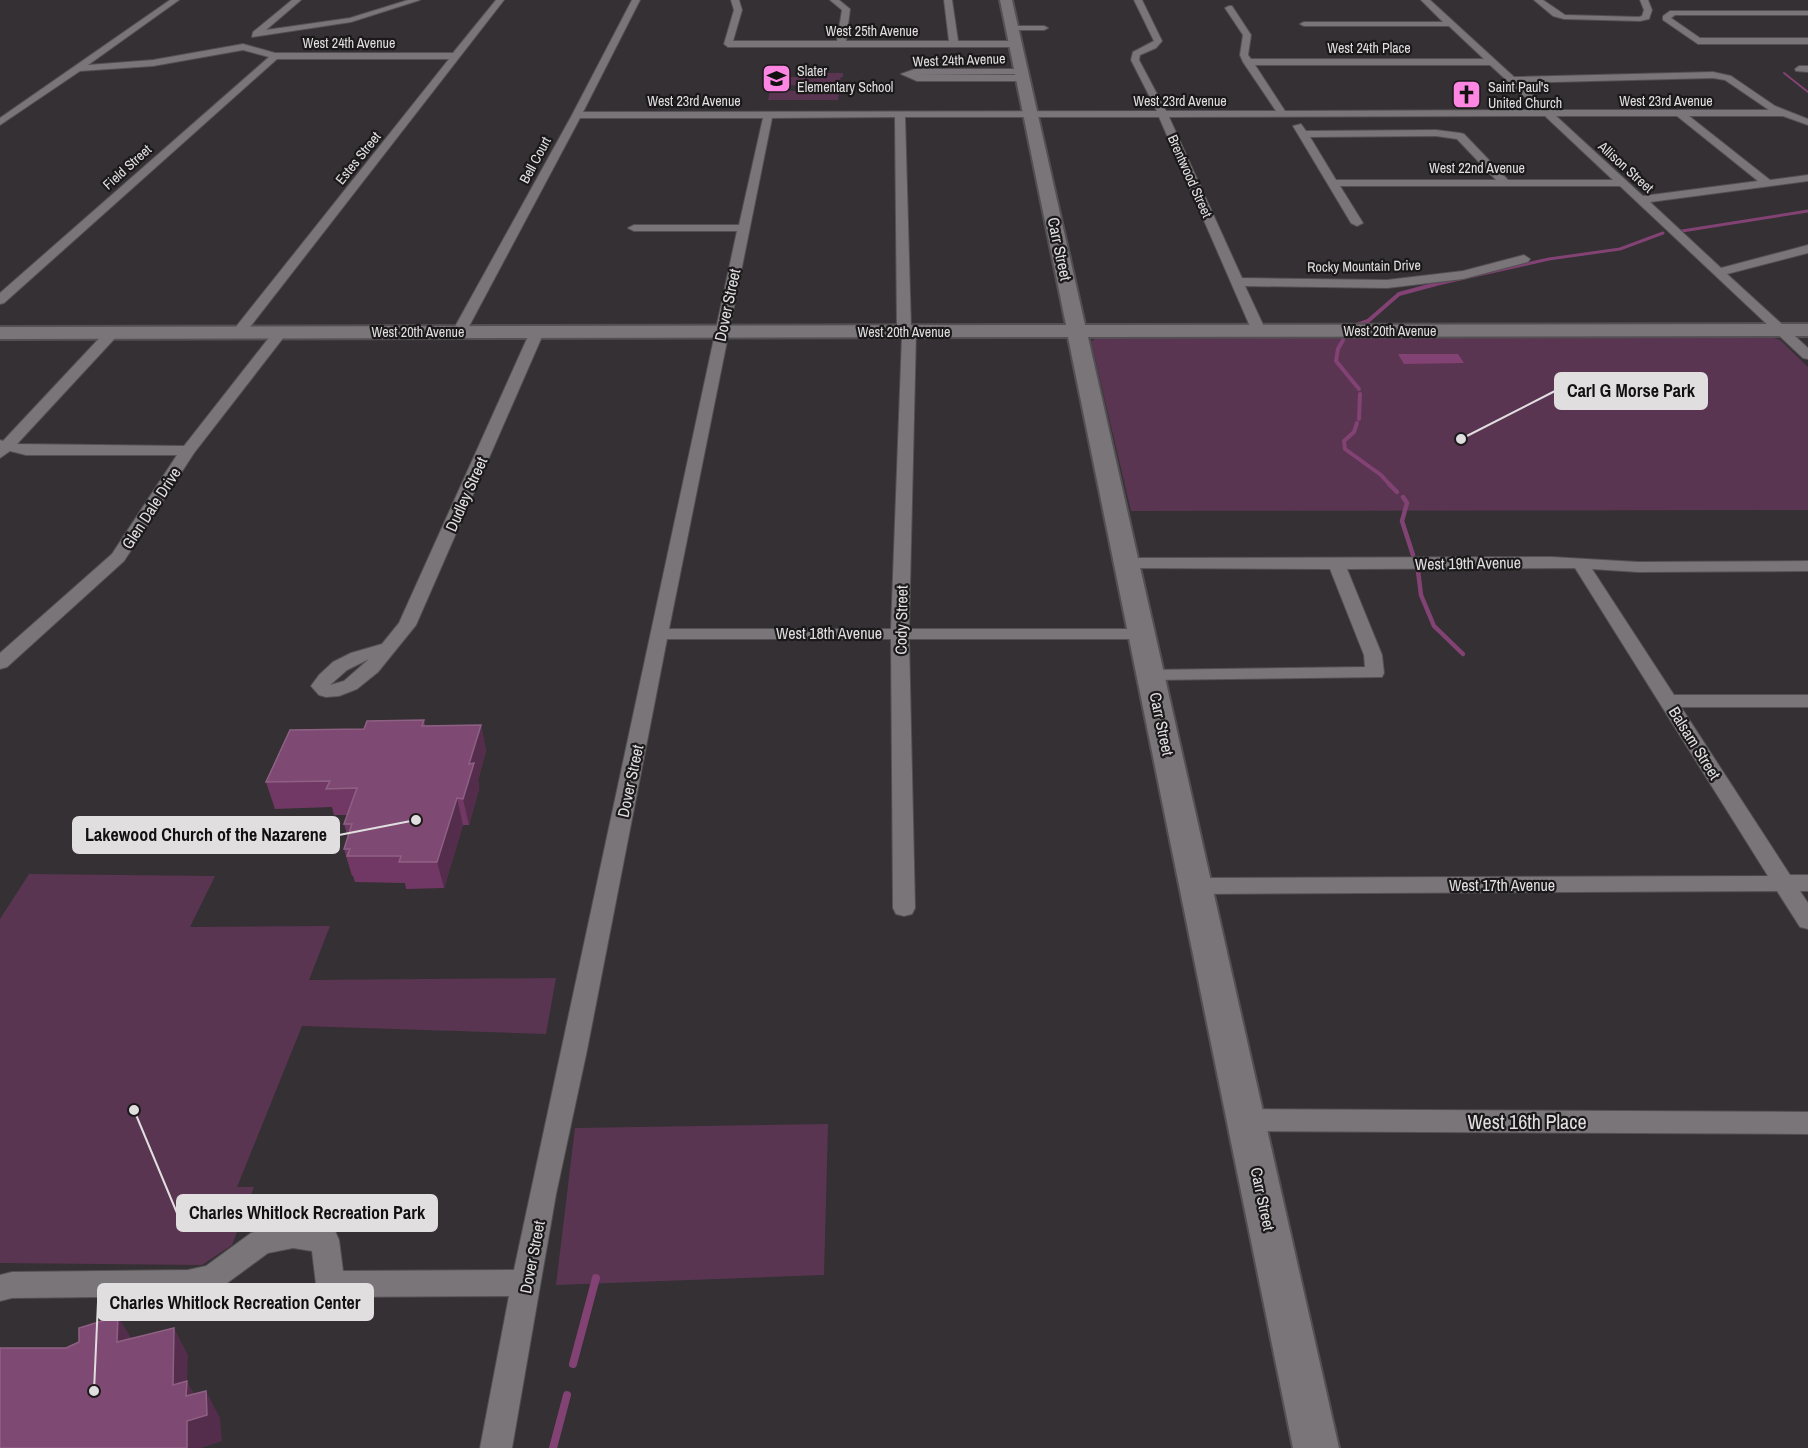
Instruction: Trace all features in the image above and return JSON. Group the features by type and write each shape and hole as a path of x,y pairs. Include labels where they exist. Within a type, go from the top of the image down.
{"street":[{"path":"0,122 175,0"},
{"path":"78,69 153,63 243,47 297,0"},
{"path":"256,34 351,20 416,0"},
{"name":"Estes Street","path":"238,333 500,0"},
{"name":"Bell Court","path":"459,332 577,115 636,0"},
{"name":"West 25th Avenue","path":"735,0 738,10 728,44 1016,44"},
{"path":"834,0 846,9 841,44"},
{"path":"948,0 954,44"},
{"name":"Carr Street","path":"1006,0 1020,75 1128,563 1316,1448"},
{"name":"Brentwood Street","path":"1138,0 1158,40 1156,44 1136,54 1135,60 1163,114 1259,331"},
{"name":"Allison Street","path":"1425,0 1808,355"},
{"path":"1538,0 1556,14 1564,17 1640,19 1646,17 1648,10 1644,0"},
{"path":"1229,8 1246,35 1243,51 1247,62 1303,134 1357,223"},
{"path":"1808,13 1673,13 1668,15 1667,20 1698,41 1808,40"},
{"path":"1304,24 1452,24"},
{"path":"1013,28 1044,28"},
{"name":"West 24th Avenue","path":"243,47 275,56 458,56"},
{"name":"Field Street","path":"0,300 275,56"},
{"name":"West 24th Place","path":"1247,62 1492,62"},
{"name":"West 24th Avenue","path":"915,72 1020,75 917,78 906,74 915,72"},
{"path":"1512,80 1693,74 1728,78 1783,113 1808,122"},
{"name":"West 23rd Avenue","path":"577,115 1783,113"},
{"path":"1680,114 1766,182"},
{"name":"Dover Street","path":"496,1448 511,1379 526,1283 768,115"},
{"name":"Cody Street","path":"900,115 906,332 900,633 904,908"},
{"path":"1303,134 1445,133 1465,139 1505,183"},
{"path":"1641,200 1808,178"},
{"name":"West 22nd Avenue","path":"1333,183 1621,183"},
{"path":"634,228 744,228"},
{"path":"1719,272 1808,249"},
{"name":"Rocky Mountain Drive","path":"1238,282 1387,284 1463,274 1524,259"},
{"name":"West 20th Avenue","path":"0,333 1808,330"},
{"name":"Dudley Street","path":"385,649 407,625 537,332"},
{"path":"2,448 112,333"},
{"name":"Glen Dale Drive","path":"0,663 118,557 188,451 280,333"},
{"path":"2,448 188,451"},
{"name":"West 19th Avenue","path":"1128,563 1552,562 1581,565 1808,566"},
{"path":"1151,674 1375,673 1373,655 1336,564"},
{"name":"Balsam Street","path":"1581,565 1808,921"},
{"name":"West 18th Avenue","path":"660,634 1143,634"},
{"path":"1669,701 1808,701"},
{"name":"West 17th Avenue","path":"1196,886 1808,883"},
{"name":"West 16th Place","path":"1246,1120 1808,1124"},
{"path":"0,1288 12,1285 188,1283 213,1277 261,1242 293,1236 325,1240 330,1284 526,1283"}],"shaded area":[{"path":"823,73 843,73 843,77 839,84 831,86 774,85 776,77 822,77"},
{"path":"770,91 828,91 839,94 838,100 768,100"},
{"path":"1765,335 1780,340 1808,367 1808,510 1131,511 1091,341 1102,336"},
{"path":"1398,354 1458,354 1464,363 1404,364"},
{"path":"29,874 215,876 190,927 330,926 309,980 556,978 546,1034 302,1026 237,1187 254,1187 232,1245 202,1265 0,1263 0,919"},
{"path":"828,1124 824,1275 556,1285 575,1128"}],"building":[{"path":"424,720 422,726 481,725 469,764 474,763 463,799 457,798 437,862 399,862 401,856 347,856 350,849 344,849 352,824 344,824 357,788 326,789 330,781 266,782 290,730 364,729 367,721"},
{"path":"118,1316 117,1342 174,1328 173,1385 187,1381 186,1396 206,1391 207,1415 187,1421 187,1448 0,1448 0,1348 66,1348 79,1342 79,1328"}],"waterway":[{"path":"1784,73 1808,92"},
{"path":"1682,231 1808,211"},
{"path":"1429,286 1549,259 1620,249 1663,233"},
{"path":"1354,326 1368,321 1399,294 1436,284"},
{"path":"1343,340 1338,349 1336,361 1359,389"},
{"path":"1359,419 1360,394"},
{"path":"1357,423 1354,432 1344,441 1345,449 1381,475 1390,485"},
{"path":"1390,485 1397,492"},
{"path":"1403,497 1407,503 1402,521 1413,555"},
{"path":"1418,571 1421,595 1434,626 1463,654"},
{"path":"573,1364 596,1278"},
{"path":"553,1448 567,1395"}],"place":[{"name":"Slater Elementary School","path":"776,79"},
{"name":"Saint Paul's United Church","path":"1467,95"},
{"name":"Carl G Morse Park","path":"1461,439"},
{"name":"Lakewood Church of the Nazarene","path":"416,820"},
{"name":"Charles Whitlock Recreation Park","path":"134,1110"},
{"name":"Charles Whitlock Recreation Center","path":"94,1391"}]}
